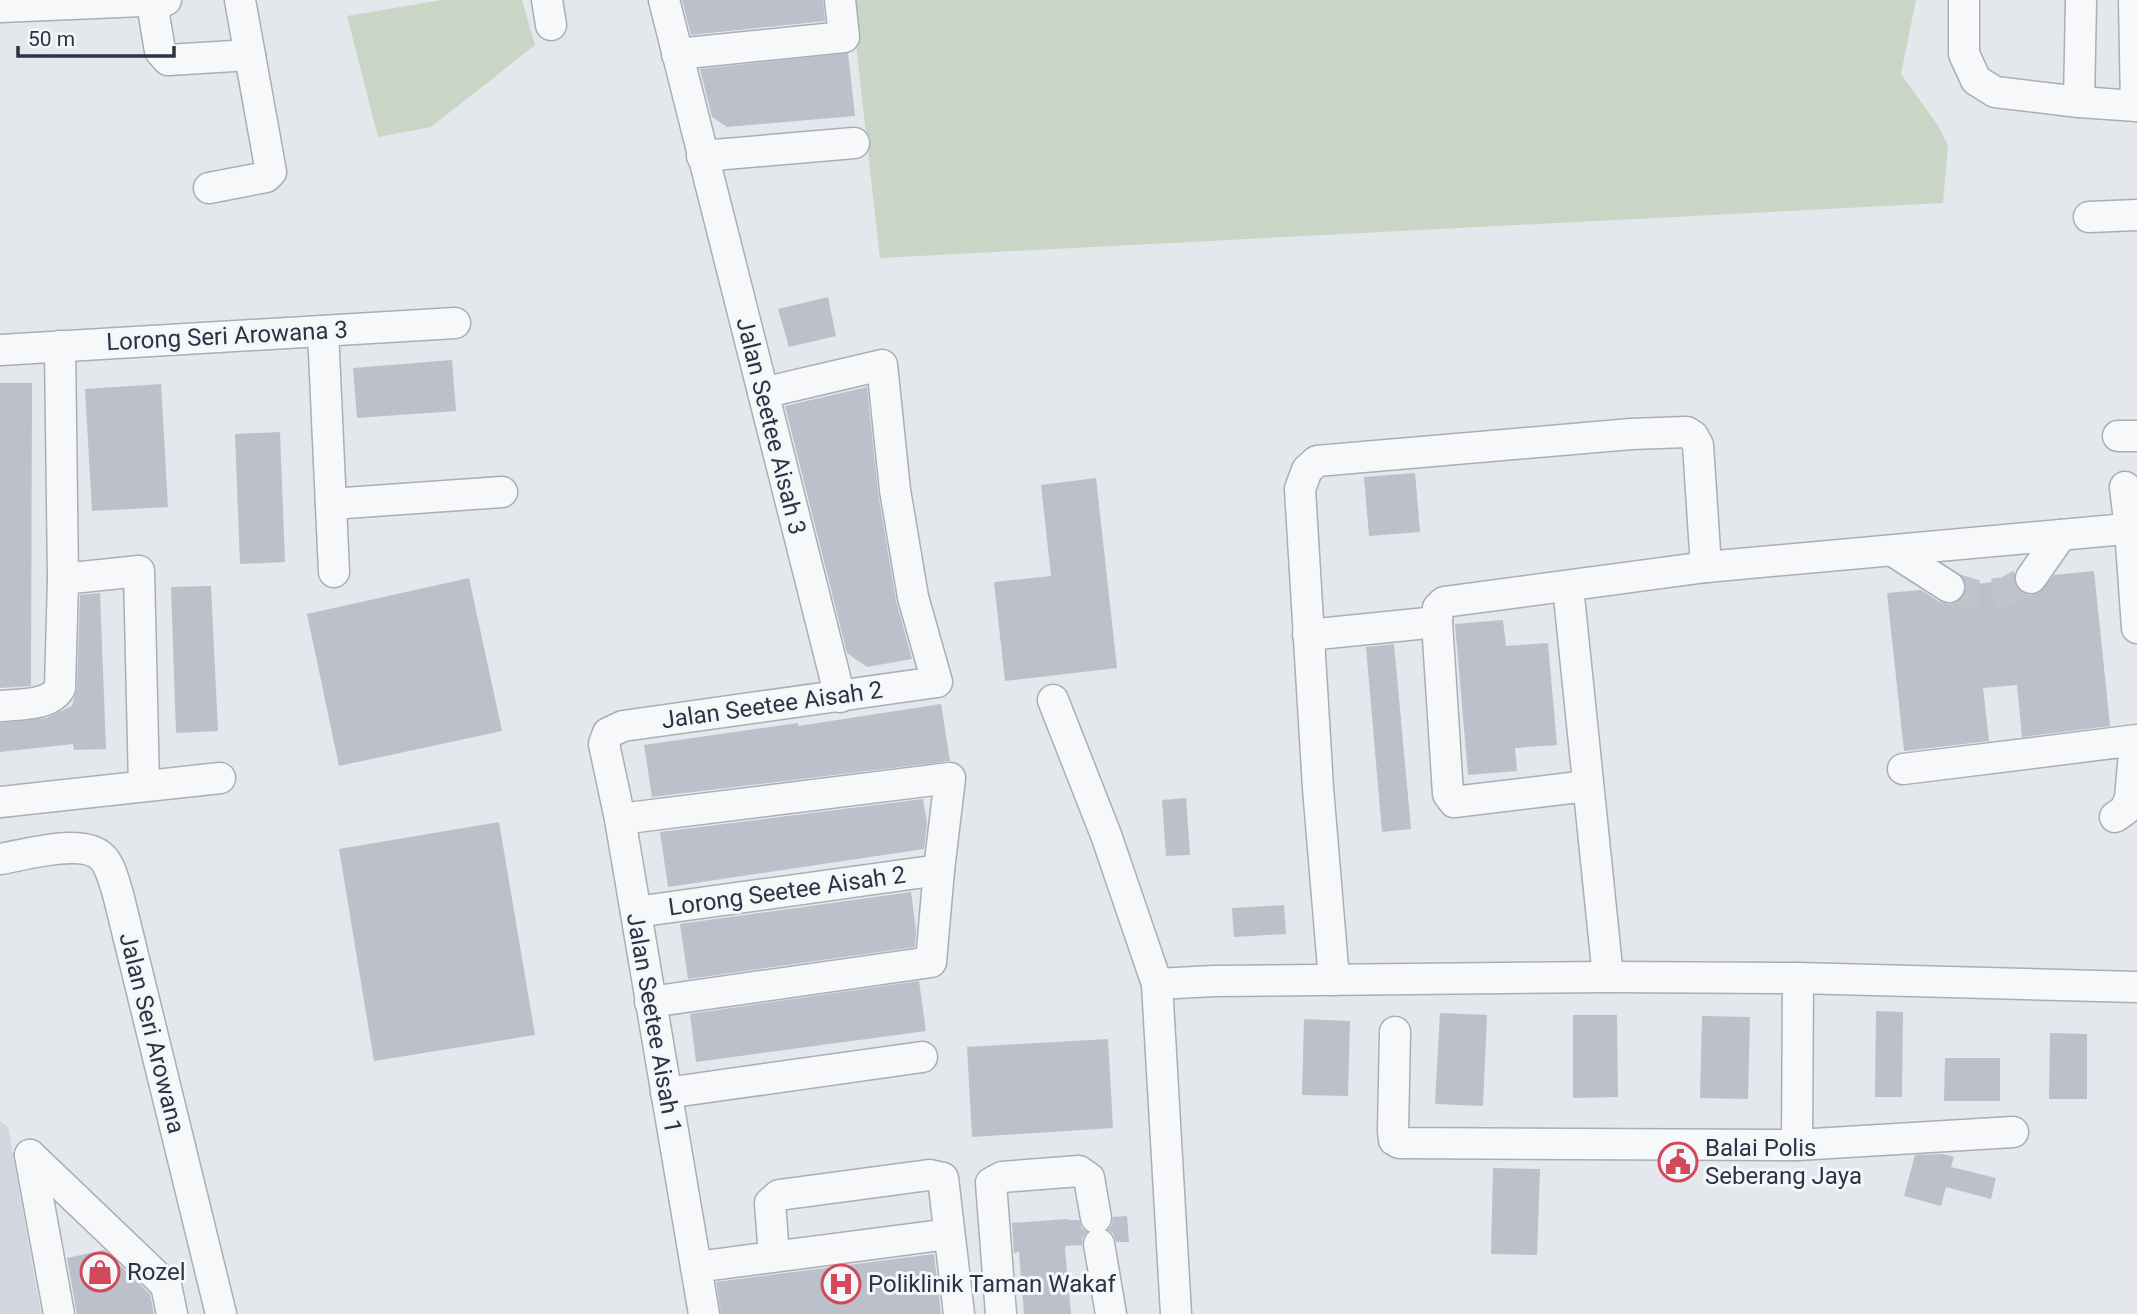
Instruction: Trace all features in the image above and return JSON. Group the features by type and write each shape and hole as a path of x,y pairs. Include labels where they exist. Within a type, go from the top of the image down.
{"street":[{"path":"159,0 154,15 160,51 168,60 250,55"},
{"path":"0,7 166,0"},
{"path":"209,188 266,177 271,172 240,0"},
{"name":"Jalan Seetee Aisah 3","path":"664,0 840,697"},
{"path":"677,54 844,37 840,0"},
{"path":"1964,0 1964,54 1976,80 1995,92 2136,106 2134,0"},
{"path":"2079,102 2081,0"},
{"path":"702,156 854,144"},
{"path":"2089,217 2137,215"},
{"name":"Lorong Seri Arowana 3","path":"0,350 455,323"},
{"path":"323,331 334,572"},
{"path":"0,706 43,701 56,695 60,688 63,579 60,346"},
{"name":"Jalan Seetee Aisah 2","path":"608,733 623,726 937,682 913,597 897,503 882,365 763,393"},
{"path":"1334,980 1322,839 1300,489 1307,470 1317,461 1631,434 1687,432 1698,444 1706,567"},
{"path":"2125,487 2134,528 2137,628"},
{"path":"331,505 502,492"},
{"path":"1587,786 1454,802 1448,794 1437,622 1438,608 1444,602 1706,567 2134,528"},
{"path":"2031,578 2062,535"},
{"path":"1893,551 1949,587"},
{"path":"63,579 139,571 144,786"},
{"path":"1568,586 1608,977"},
{"path":"1308,635 1437,622"},
{"path":"1053,700 1106,835 1157,984 1175,1314"},
{"name":"Jalan Seetee Aisah 1","path":"608,733 604,744 620,819 704,1314"},
{"path":"1903,769 2136,740 2130,798 2125,810 2115,817"},
{"path":"0,802 220,778"},
{"path":"620,819 950,778 931,962 650,1002"},
{"name":"Jalan Seri Arowana","path":"0,859 65,848 90,849 103,858 110,871 118,894 221,1314"},
{"name":"Lorong Seetee Aisah 2","path":"636,912 939,870"},
{"path":"1157,984 1214,981 1608,977 1798,978 2137,987"},
{"path":"1797,1145 1798,978"},
{"path":"1395,1032 1393,1131 1394,1140 1399,1143 1797,1145 2013,1132"},
{"path":"666,1093 922,1057"},
{"path":"59,1314 30,1156 166,1285 172,1314"},
{"path":"1001,1314 991,1183 1002,1177 1079,1171 1089,1178 1111,1314"},
{"path":"774,1256 771,1203 779,1195 929,1175 943,1178 959,1314"},
{"path":"696,1267 949,1234"}],"shaded area":[{"path":"0,1121 8,1127 41,1314 0,1314"}],"green space":[{"path":"442,0 522,0 535,45 431,127 378,137 347,16"},
{"path":"851,0 1916,0 1901,74 1937,124 1948,145 1943,203 880,258"}],"building":[{"path":"682,0 823,0 825,21 691,35"},
{"path":"848,53 855,116 727,127 712,117 700,69"},
{"path":"828,297 836,336 789,347 778,309"},
{"path":"452,360 456,411 357,418 353,368"},
{"path":"0,383 32,383 31,686 0,688"},
{"path":"161,384 168,507 92,511 85,389"},
{"path":"867,387 878,493 896,600 912,659 867,667 847,653 785,406"},
{"path":"280,432 285,562 240,564 235,434"},
{"path":"1415,473 1420,532 1369,536 1364,477"},
{"path":"1096,478 1117,668 1005,681 994,582 1051,576 1041,485"},
{"path":"2094,571 2110,726 2022,737 2017,685 1983,688 1989,741 1904,751 1887,593 1921,590 1940,602 1949,604 1956,603 1963,597 1966,585 2014,580 2020,592 2030,595 2039,593 2054,575"},
{"path":"469,578 502,731 339,766 307,614"},
{"path":"211,586 218,731 176,733 171,587"},
{"path":"100,593 106,749 74,750 73,744 0,752 0,723 46,718 72,706 77,688 80,595"},
{"path":"1503,620 1506,646 1548,643 1557,745 1515,748 1517,771 1468,775 1455,624"},
{"path":"1394,644 1411,829 1382,832 1366,647"},
{"path":"941,704 950,761 652,797 644,745 798,723 798,726"},
{"path":"1186,798 1190,855 1166,856 1162,800"},
{"path":"923,799 927,823 924,849 668,887 660,832"},
{"path":"499,822 535,1035 374,1061 339,849"},
{"path":"911,892 916,930 915,947 688,979 680,924"},
{"path":"1284,905 1286,934 1234,937 1232,908"},
{"path":"919,981 926,1031 696,1062 690,1014"},
{"path":"1876,1011 1903,1012 1902,1097 1875,1097"},
{"path":"1440,1013 1487,1015 1483,1106 1435,1104"},
{"path":"1573,1015 1617,1015 1618,1097 1573,1098"},
{"path":"1702,1016 1750,1017 1748,1099 1700,1098"},
{"path":"1304,1019 1350,1021 1348,1096 1302,1095"},
{"path":"2050,1033 2087,1034 2087,1099 2049,1099"},
{"path":"1108,1039 1113,1128 972,1137 967,1047"},
{"path":"1945,1058 2000,1058 2000,1101 1944,1101"},
{"path":"1943,1154 1954,1157 1951,1167 1996,1178 1991,1199 1946,1187 1941,1206 1904,1196 1915,1155"},
{"path":"1493,1168 1540,1169 1537,1255 1491,1254"},
{"path":"1127,1216 1129,1242 1116,1242 1113,1233 1108,1230 1113,1217"},
{"path":"1079,1220 1082,1229 1087,1232 1082,1239 1082,1245 1066,1246 1065,1249 1071,1314 1024,1314 1019,1252 1014,1253 1012,1223"},
{"name":"Rozel","path":"104,1250 150,1294 154,1314 77,1314 67,1258"},
{"path":"934,1254 941,1314 721,1314 716,1282"}],"tunnel":[{"path":"1949,587 1976,595 2006,592 2031,578"}],"place":[{"name":"Balai Polis Seberang Jaya","path":"1678,1162"},
{"name":"Rozel","path":"100,1272"},
{"name":"Poliklinik Taman Wakaf","path":"841,1284"}]}
